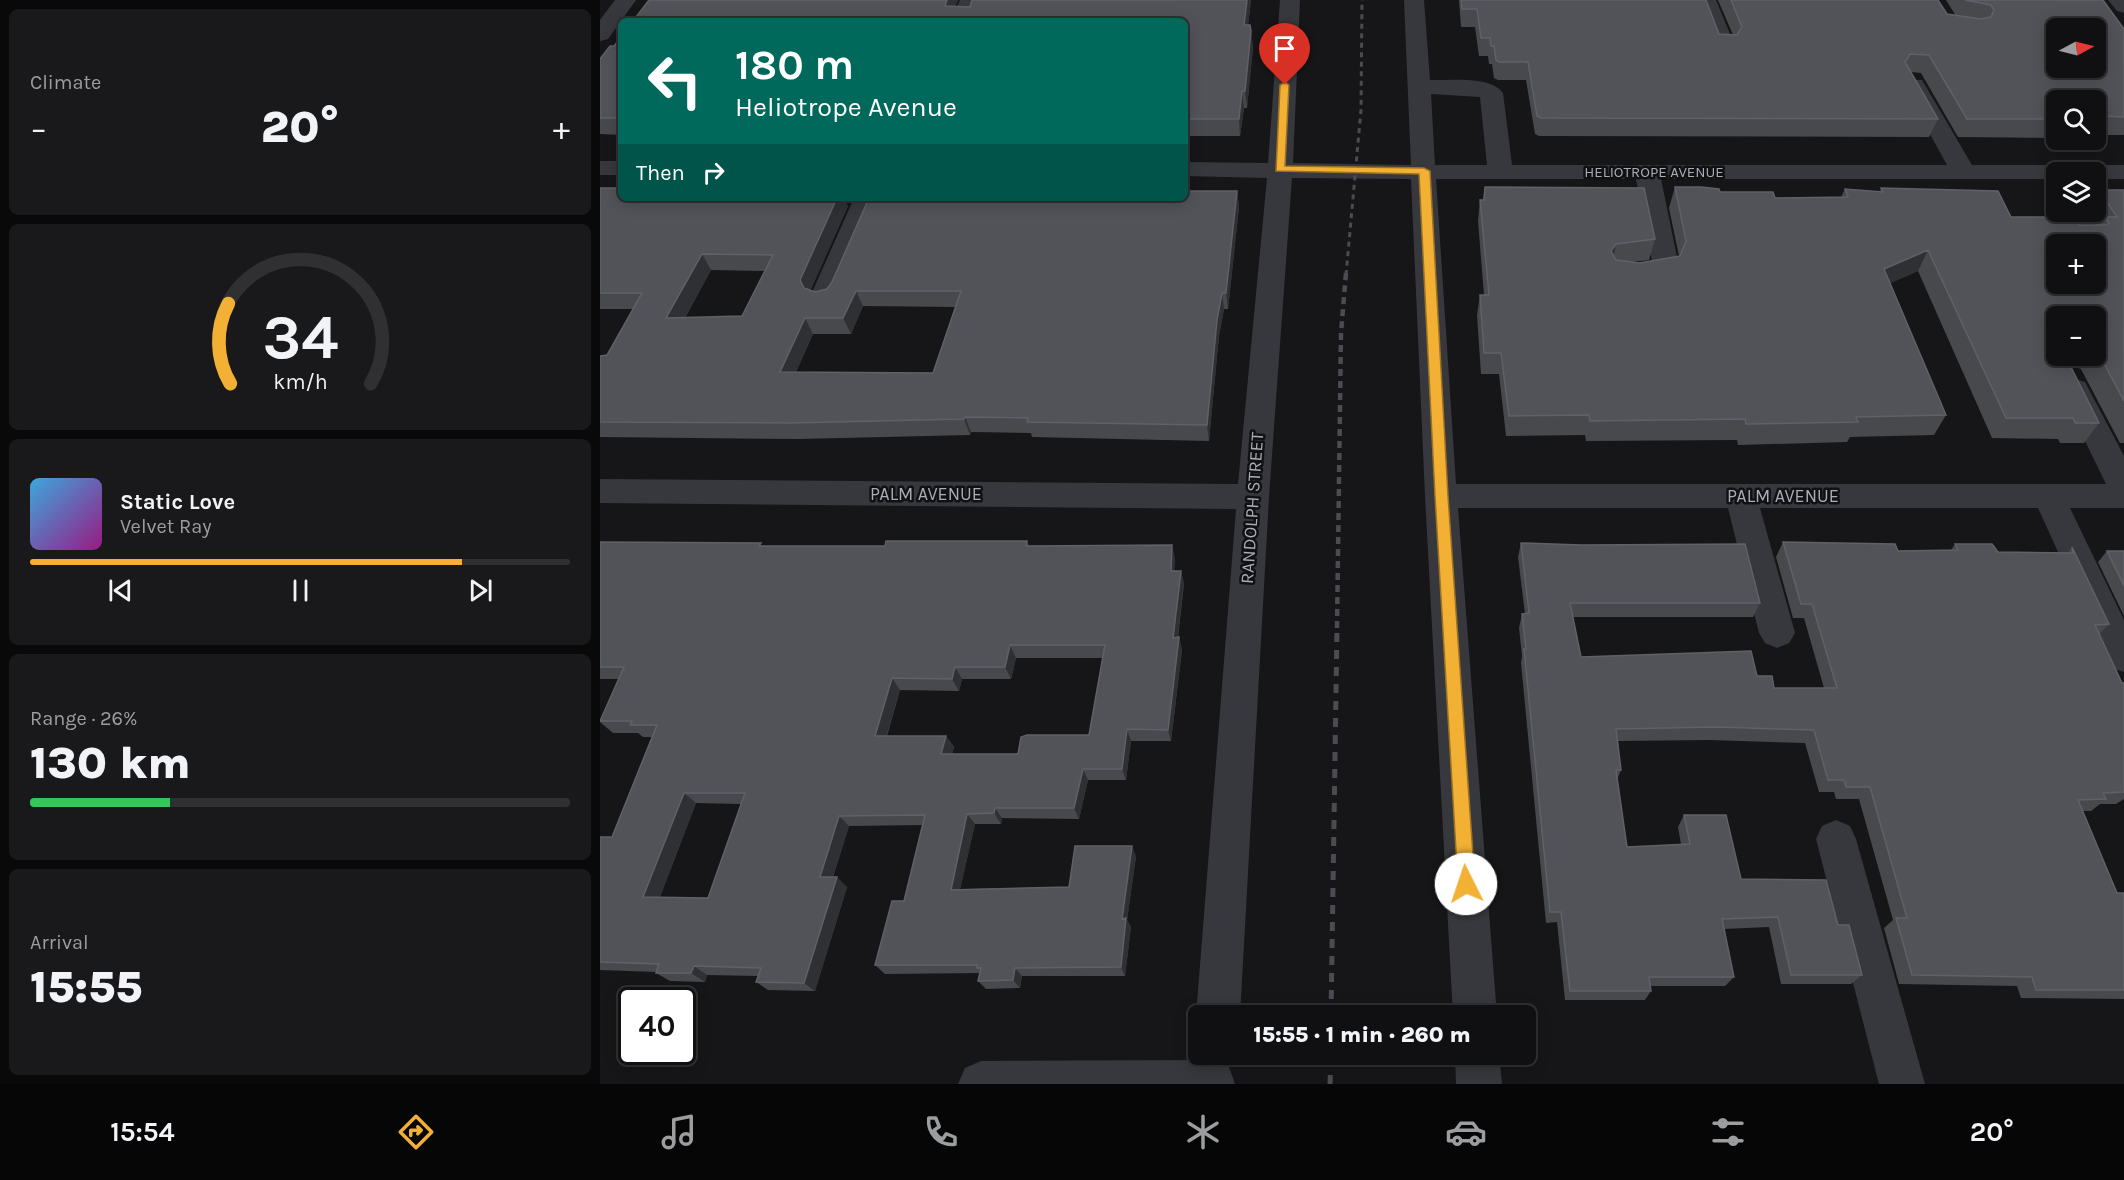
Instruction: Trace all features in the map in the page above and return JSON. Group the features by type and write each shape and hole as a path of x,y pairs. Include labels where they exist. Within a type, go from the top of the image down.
{"street":[{"path":"600,34 626,0"},
{"path":"963,18 970,0"},
{"name":"RANDOLPH STREET","path":"1219,1005 1252,497 1280,169 1290,0"},
{"path":"1414,0 1441,496 1474,1005"},
{"path":"1706,0 1724,46"},
{"path":"2118,0 2124,7"},
{"path":"1911,79 1964,172"},
{"path":"1420,87 1476,88 1491,93 1500,171"},
{"path":"600,168 618,168"},
{"name":"HELIOTROPE AVENUE","path":"1188,169 1964,172 2046,178"},
{"path":"1622,273 1662,270 1665,262 1647,172"},
{"path":"824,297 866,201"},
{"path":"2069,377 2124,487"},
{"name":"PALM AVENUE","path":"600,491 1252,497"},
{"name":"PALM AVENUE","path":"1441,496 2124,496"},
{"path":"1741,496 1777,633"},
{"path":"2049,496 2124,657"},
{"path":"1836,839 1890,1047 1902,1084"},
{"path":"1478,1065 1479,1084"},
{"path":"981,1084 1214,1074"}],"building":[{"path":"649,0 947,0 945,6 970,7 972,0 1247,0 1244,25 1250,25 1251,31 1245,91 1242,91 1239,119 1188,119 1188,18 635,18"},
{"path":"1461,0 1706,0 1719,34 1737,35 1742,27 1731,0 1938,0 1947,14 1981,19 1991,17 1994,10 1991,5 1965,0 2103,0 2124,29 2124,117 2106,116 2106,90 2046,90 2046,119 1967,119 1929,55 1910,54 1905,62 1938,119 1541,118 1537,116 1528,62 1499,62 1496,60 1490,38 1481,38 1477,9 1462,9"},
{"path":"618,41 618,118 600,118 600,59 610,46 614,46"},
{"path":"1485,187 1644,188 1655,239 1616,244 1611,251 1616,260 1639,263 1680,256 1686,241 1675,187 1719,189 1720,192 1773,192 1775,198 1848,197 1845,189 1883,192 1881,188 1998,191 2011,217 2046,217 2046,222 2077,222 2080,225 2106,225 2109,223 2106,217 2117,217 2106,200 2106,190 2124,190 2124,401 2106,366 2106,306 2046,306 2046,366 2070,366 2099,423 2075,423 2073,418 2006,418 1928,250 1884,269 1946,415 1856,417 1858,422 1746,424 1745,419 1590,421 1589,415 1509,416 1501,353 1484,353 1480,295 1489,295 1480,200 1484,200"},
{"path":"600,188 618,188 618,201 836,201 800,280 804,288 815,292 827,289 832,282 868,201 1188,201 1188,191 1237,191 1226,293 1222,293 1217,320 1207,425 1027,422 1028,418 965,417 964,419 790,423 600,422 600,356 607,355 642,293 600,293","holes":["702,254 773,255 742,316 666,318","856,291 961,291 933,373 780,372 805,318 843,318"]},
{"path":"886,541 1027,541 1026,546 1172,545 1171,571 1181,571 1173,638 1179,637 1168,730 1127,729 1122,769 1083,769 1074,808 995,808 994,813 967,814 951,890 1069,887 1075,846 1132,846 1122,919 1126,918 1121,967 1015,968 1013,980 978,981 981,968 977,968 977,965 875,965 892,901 904,901 925,815 839,816 820,877 837,877 804,983 756,982 761,968 694,966 691,973 656,973 659,964 600,962 600,837 612,837 657,725 630,725 632,721 600,721 624,667 600,667 600,542 885,546","holes":["1010,645 1105,645 1089,735 1027,735 1021,737 1018,754 941,754 946,736 875,736 892,678 952,679 955,667 1005,667","684,793 745,793 708,898 643,897"]},
{"path":"1783,542 1895,544 1898,551 1958,550 1955,544 1992,544 1998,552 2073,553 2072,547 2109,624 2095,625 2124,683 2124,792 2103,793 2106,799 2078,800 2117,893 2124,893 2124,990 2036,990 2032,977 1912,975 1896,918 1907,918 1870,787 1846,787 1844,780 1828,780 1814,730 1716,727 1616,729 1621,770 1616,770 1627,847 1690,844 1684,815 1726,815 1741,879 1826,880 1838,925 1849,925 1862,975 1791,975 1778,917 1722,919 1734,977 1649,977 1651,991 1570,991 1561,912 1550,912 1524,649 1526,649 1522,614 1529,613 1521,543 1745,544 1760,603 1570,603 1581,657 1751,651 1757,676 1772,676 1774,688 1837,688 1812,604 1801,604"},
{"path":"2107,551 2124,551 2124,586"}],"railway":[{"path":"1346,275 1361,110 1362,0"},
{"path":"1337,628 1341,333 1346,273"},
{"path":"1331,1005 1337,627"},
{"path":"1330,1084 1331,1065"}],"route":[{"path":"1285,85 1280,169 1355,172 1424,171 1441,496 1466,884"}]}
